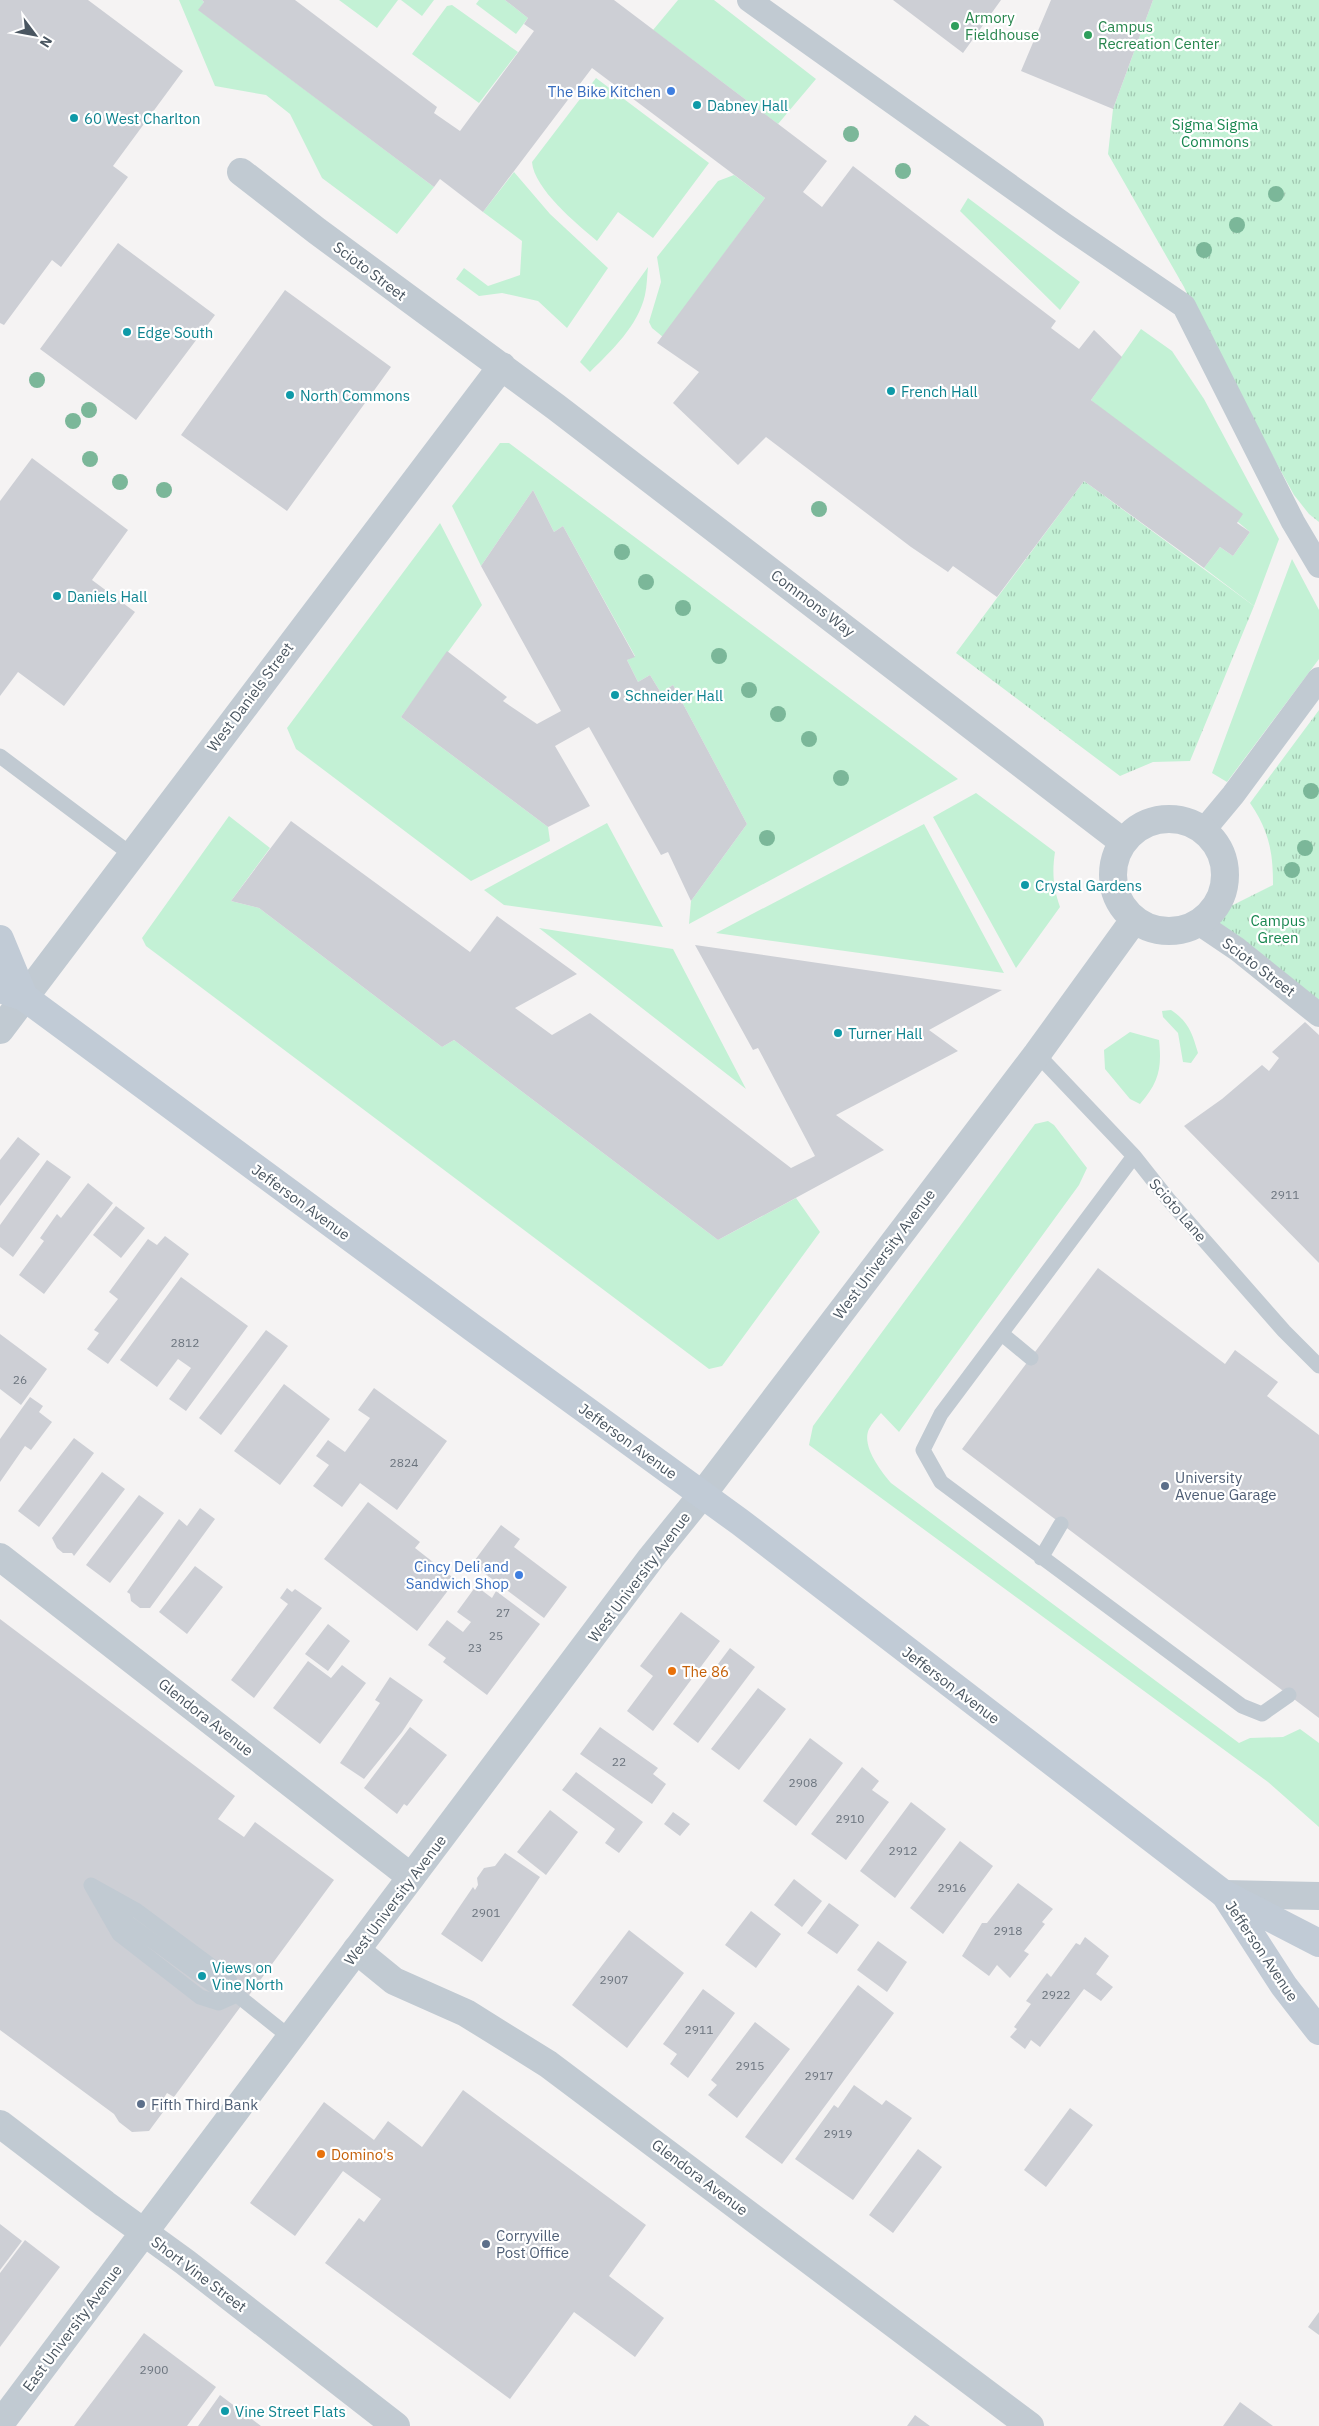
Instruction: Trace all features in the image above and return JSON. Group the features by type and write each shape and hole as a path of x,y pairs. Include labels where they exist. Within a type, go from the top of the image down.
{"main road":[{"path":"0,939 12,993"},
{"name":"Jefferson Avenue","path":"12,993 702,1495 1224,1894 1319,1943"},
{"name":"Jefferson Avenue","path":"1224,1894 1284,1986 1319,2031"}],"street":[{"path":"749,0 1065,225 1184,306 1293,522 1319,566"},
{"name":"Scioto Street","path":"241,172 412,302 502,366"},
{"name":"Commons Way","path":"502,366 1123,842"},
{"name":"West Daniels Street","path":"0,1030 12,993 132,855 502,366"},
{"path":"1202,831 1233,795 1319,679"},
{"path":"1166,819 1184,820 1202,831 1214,841 1222,856 1225,873 1224,887 1209,915 1180,930 1163,930 1146,926 1134,920 1122,906 1113,877 1114,860 1123,842 1134,831 1149,822 1166,819"},
{"name":"West University Avenue","path":"144,2233 651,1558 702,1495 1037,1054 1134,920"},
{"name":"Scioto Street","path":"1197,922 1237,949 1319,1015"},
{"name":"Glendora Avenue","path":"0,1557 412,1877"},
{"name":"Jefferson Avenue","path":"1224,1894 1319,1896"},
{"name":"Glendora Avenue","path":"356,1950 394,1981 466,2013 548,2064 1030,2426"},
{"name":"Short Vine Street","path":"0,2124 144,2233 199,2272 396,2426"},
{"name":"East University Avenue","path":"0,2424 144,2233"}],"lane":[{"path":"0,756 132,855"},
{"name":"Scioto Lane","path":"1037,1054 1134,1156 1206,1243 1284,1331 1319,1366"},
{"path":"1134,1156 941,1414 923,1450 940,1482 1242,1706 1262,1714 1289,1695"},
{"path":"1002,1334 1031,1358"},
{"path":"1040,1558 1061,1524"},
{"path":"237,1995 219,2003 200,1997 119,1934 91,1884 136,1910 229,1979 237,1995 291,2038"}],"green space":[{"path":"179,0 202,0 204,2 199,10 434,187 397,234 322,178 290,114 266,95 215,86"},
{"path":"339,0 398,0 377,28"},
{"path":"401,0 434,0 422,16"},
{"path":"479,0 505,0 528,18 516,34 476,4"},
{"path":"678,0 714,0 816,79 778,124 653,30"},
{"name":"Sigma Sigma Commons","path":"1153,0 1319,0 1319,522 1309,514 1294,495 1203,329 1184,287 1108,154 1113,109"},
{"path":"452,5 518,52 479,103 412,54 447,6"},
{"path":"596,78 709,163 653,238 618,212 597,241 548,194 535,172 532,162"},
{"path":"514,172 550,214 608,268 567,328 538,301 502,293 479,296 456,279 464,268 488,286 520,275 522,241 483,212"},
{"path":"734,175 765,198 663,337 652,328 649,322 661,282 657,257 718,181"},
{"path":"968,198 1080,282 1060,310 960,211"},
{"path":"648,267 645,295 637,317 623,337 590,372 580,362"},
{"path":"1141,329 1172,351 1204,399 1279,539 1254,606 1204,568 1220,547 1233,556 1250,532 1091,400"},
{"path":"500,443 509,443 958,779 689,924 691,901 747,824 673,685 661,693 650,675 638,682 627,660 635,656 563,526 554,532 533,490 481,566 452,506"},
{"path":"1084,481 1254,606 1190,761 1153,762 1120,776 956,653"},
{"path":"440,523 482,605 401,717 548,827 550,841 471,881 296,749 287,728"},
{"path":"1292,559 1319,610 1319,659 1227,782 1212,773"},
{"name":"Campus Green","path":"1319,710 1319,1015 1197,923 1273,885 1269,842 1262,823 1250,803"},
{"path":"976,793 1055,852 1054,880 1060,907 1016,968 933,817"},
{"path":"229,816 270,848 231,901 259,908 442,1047 454,1040 718,1240 796,1198 820,1232 722,1366 709,1369 146,946 142,938"},
{"path":"607,823 663,927 504,905 484,890"},
{"path":"924,824 1004,973 716,933"},
{"path":"539,928 673,949 746,1089"},
{"path":"1171,1010 1186,1024 1194,1040 1198,1053 1191,1063 1183,1062 1178,1033 1163,1017 1162,1011"},
{"path":"1130,1032 1159,1040 1160,1059 1158,1074 1151,1089 1140,1104 1130,1099 1105,1069 1104,1050"},
{"path":"1048,1121 1054,1125 1087,1168 1079,1185 899,1432 881,1413 869,1429 867,1436 873,1458 891,1483 1239,1743 1250,1738 1283,1737 1300,1729 1319,1743 1319,1827 1268,1782 809,1445 813,1426 1035,1124"}],"building":[{"name":"60 West Charlton","path":"0,0 88,0 183,71 113,166 128,177 61,267 52,260 4,325 0,323"},
{"name":"French Hall","path":"202,0 295,0 437,107 434,113 460,131 534,31 524,24 528,18 505,0 614,0 827,161 803,192 822,207 853,166 1056,321 1051,328 1079,349 1094,330 1122,357 1091,400 1243,514 1237,523 1250,532 1233,556 1220,547 1204,568 1084,481 997,597 953,566 948,572 911,547 766,437 738,465 673,403 699,372 657,343 765,198 592,68 483,212 440,179 434,187 198,10 204,2"},
{"name":"Armory Fieldhouse","path":"893,0 1001,0 963,53"},
{"name":"Campus Recreation Center","path":"1051,0 1153,0 1113,109 1021,71"},
{"name":"Edge South","path":"118,243 215,315 136,420 40,349"},
{"name":"North Commons","path":"285,290 391,367 287,511 181,435"},
{"name":"Daniels Hall","path":"32,458 128,530 92,580 135,612 64,706 18,672 0,696 0,501"},
{"name":"Schneider Hall","path":"533,490 554,532 563,526 635,657 627,660 638,682 650,675 661,693 673,685 747,824 691,901 668,852 661,855 589,727 555,746 590,806 548,827 401,717 447,651 507,697 503,701 537,724 561,711 481,566"},
{"name":"Turner Hall","path":"291,821 470,952 497,916 577,974 515,1008 552,1035 590,1013 791,1168 815,1156 758,1048 753,1050 695,945 1002,990 929,1030 958,1051 836,1115 884,1150 718,1240 454,1040 442,1047 259,908 231,901"},
{"path":"1305,1022 1319,1035 1319,1263 1184,1126 1222,1099 1262,1065 1269,1071 1279,1058 1272,1052"},
{"path":"18,1137 40,1154 0,1206 0,1160"},
{"path":"47,1160 71,1177 13,1257 0,1247 0,1225"},
{"path":"88,1183 113,1203 44,1294 19,1275 44,1241 40,1238 57,1214 61,1218"},
{"path":"116,1206 145,1228 121,1258 93,1235"},
{"path":"165,1236 189,1254 108,1364 87,1349 99,1333 94,1330 118,1299 109,1292 148,1239 157,1245"},
{"name":"University Avenue Garage","path":"1098,1268 1225,1364 1235,1350 1278,1382 1267,1396 1319,1435 1319,1718 962,1449"},
{"path":"181,1277 248,1326 186,1411 169,1399 191,1368 178,1359 157,1387 120,1360"},
{"path":"266,1330 288,1346 221,1435 199,1418"},
{"path":"0,1334 47,1369 21,1405 0,1389"},
{"path":"284,1384 330,1419 280,1485 234,1451"},
{"path":"374,1388 447,1441 397,1510 360,1483 342,1507 313,1486 329,1465 316,1456 328,1440 345,1452 370,1418 358,1410"},
{"path":"30,1397 43,1406 39,1412 52,1422 31,1450 25,1446 0,1482 0,1439"},
{"path":"74,1438 94,1453 39,1527 18,1511"},
{"path":"102,1472 125,1489 74,1556 72,1553 63,1553 57,1548 52,1538"},
{"path":"139,1495 164,1513 110,1583 86,1565"},
{"path":"368,1502 420,1542 415,1548 456,1580 417,1631 324,1559"},
{"path":"200,1508 215,1519 150,1608 140,1608 131,1601 130,1594 127,1592 179,1519 187,1526"},
{"name":"Cincy Deli and Sandwich Shop","path":"501,1525 520,1539 514,1547 567,1587 544,1618 472,1564"},
{"path":"195,1566 223,1587 187,1634 159,1612"},
{"path":"476,1586 492,1598 496,1591 540,1624 487,1695 443,1662 446,1658 428,1645 447,1620 463,1632 471,1622 457,1612"},
{"path":"287,1588 292,1592 295,1589 322,1608 254,1698 231,1680 288,1604 280,1598"},
{"name":"The 86","path":"681,1612 720,1641 653,1731 627,1711 653,1676 640,1666"},
{"path":"0,1619 235,1796 218,1819 244,1837 255,1822 334,1880 174,2097 167,2093 160,2104 166,2108 149,2131 132,2132 119,2122 114,2114 0,2030"},
{"path":"328,1624 350,1641 328,1671 305,1654"},
{"path":"730,1648 755,1667 698,1743 673,1724"},
{"path":"308,1661 331,1678 342,1665 366,1683 320,1744 273,1708"},
{"path":"390,1677 423,1700 402,1732 364,1779 340,1763 380,1703 375,1700"},
{"path":"758,1688 786,1709 739,1770 711,1749"},
{"path":"410,1727 447,1755 407,1806 404,1804 397,1814 364,1788"},
{"path":"600,1727 658,1768 653,1774 666,1784 652,1804 580,1754"},
{"path":"810,1738 843,1763 796,1826 763,1801"},
{"path":"862,1767 879,1781 872,1790 889,1802 846,1860 811,1834"},
{"path":"576,1772 643,1822 619,1853 605,1843 615,1829 562,1790"},
{"path":"911,1802 946,1829 895,1898 860,1871"},
{"path":"550,1810 578,1832 546,1875 517,1852"},
{"path":"673,1812 690,1824 680,1836 664,1824"},
{"path":"960,1841 993,1866 943,1934 910,1908"},
{"path":"505,1853 540,1877 482,1962 441,1934 473,1887 475,1890 478,1885 477,1878 484,1868 495,1866"},
{"path":"794,1879 822,1901 802,1927 774,1905"},
{"path":"1018,1883 1053,1909 1042,1922 1045,1924 1024,1951 1029,1954 1010,1978 997,1965 989,1976 962,1956 982,1923 987,1923"},
{"path":"829,1903 859,1925 837,1954 807,1933"},
{"path":"751,1911 781,1934 756,1968 725,1945"},
{"path":"629,1930 684,1973 627,2048 572,2005"},
{"path":"1085,1937 1109,1956 1096,1974 1113,1987 1101,2001 1084,1989 1040,2047 1031,2040 1025,2049 1010,2037 1017,2029 1014,2027 1031,2004 1026,2001 1047,1973 1051,1977 1076,1943 1080,1945"},
{"path":"878,1941 907,1962 887,1992 857,1970"},
{"path":"858,1985 894,2013 782,2164 745,2137"},
{"path":"703,1989 735,2013 688,2078 670,2064 677,2054 663,2044"},
{"path":"755,2022 790,2049 737,2118 708,2095 717,2085 711,2080"},
{"path":"854,2085 882,2105 886,2100 912,2118 853,2200 795,2159 834,2105 838,2108"},
{"name":"Corryville Post Office","path":"463,2090 646,2225 609,2276 664,2318 635,2357 574,2312 510,2399 325,2263 359,2218 364,2222 381,2199 343,2171 295,2236 250,2203 324,2102 374,2140 388,2121 422,2147"},
{"path":"1070,2108 1093,2125 1046,2187 1024,2170"},
{"path":"918,2149 942,2167 893,2233 869,2215"},
{"path":"0,2224 22,2241 0,2270"},
{"path":"25,2240 60,2267 0,2347 0,2273"},
{"path":"1319,2312 1319,2335 1308,2327"},
{"path":"144,2333 216,2387 187,2426 74,2426"},
{"name":"Vine Street Flats","path":"220,2395 261,2426 198,2426"},
{"path":"1240,2402 1273,2426 1223,2426"},
{"path":"915,2415 930,2426 907,2426"}],"place":[{"name":"Armory Fieldhouse","path":"955,26"},
{"name":"Campus Recreation Center","path":"1088,35"},
{"name":"The Bike Kitchen","path":"671,91"},
{"name":"Dabney Hall","path":"697,105"},
{"name":"60 West Charlton","path":"74,118"},
{"name":"Edge South","path":"127,332"},
{"name":"French Hall","path":"891,391"},
{"name":"North Commons","path":"290,395"},
{"name":"Daniels Hall","path":"57,596"},
{"name":"Schneider Hall","path":"615,695"},
{"name":"Crystal Gardens","path":"1025,885"},
{"name":"Turner Hall","path":"838,1033"},
{"name":"University Avenue Garage","path":"1165,1486"},
{"name":"Cincy Deli and Sandwich Shop","path":"519,1575"},
{"name":"The 86","path":"672,1671"},
{"name":"Views on Vine North","path":"202,1976"},
{"name":"Fifth Third Bank","path":"141,2104"},
{"name":"Domino's","path":"321,2154"},
{"name":"Corryville Post Office","path":"486,2244"},
{"name":"Vine Street Flats","path":"225,2411"}]}
